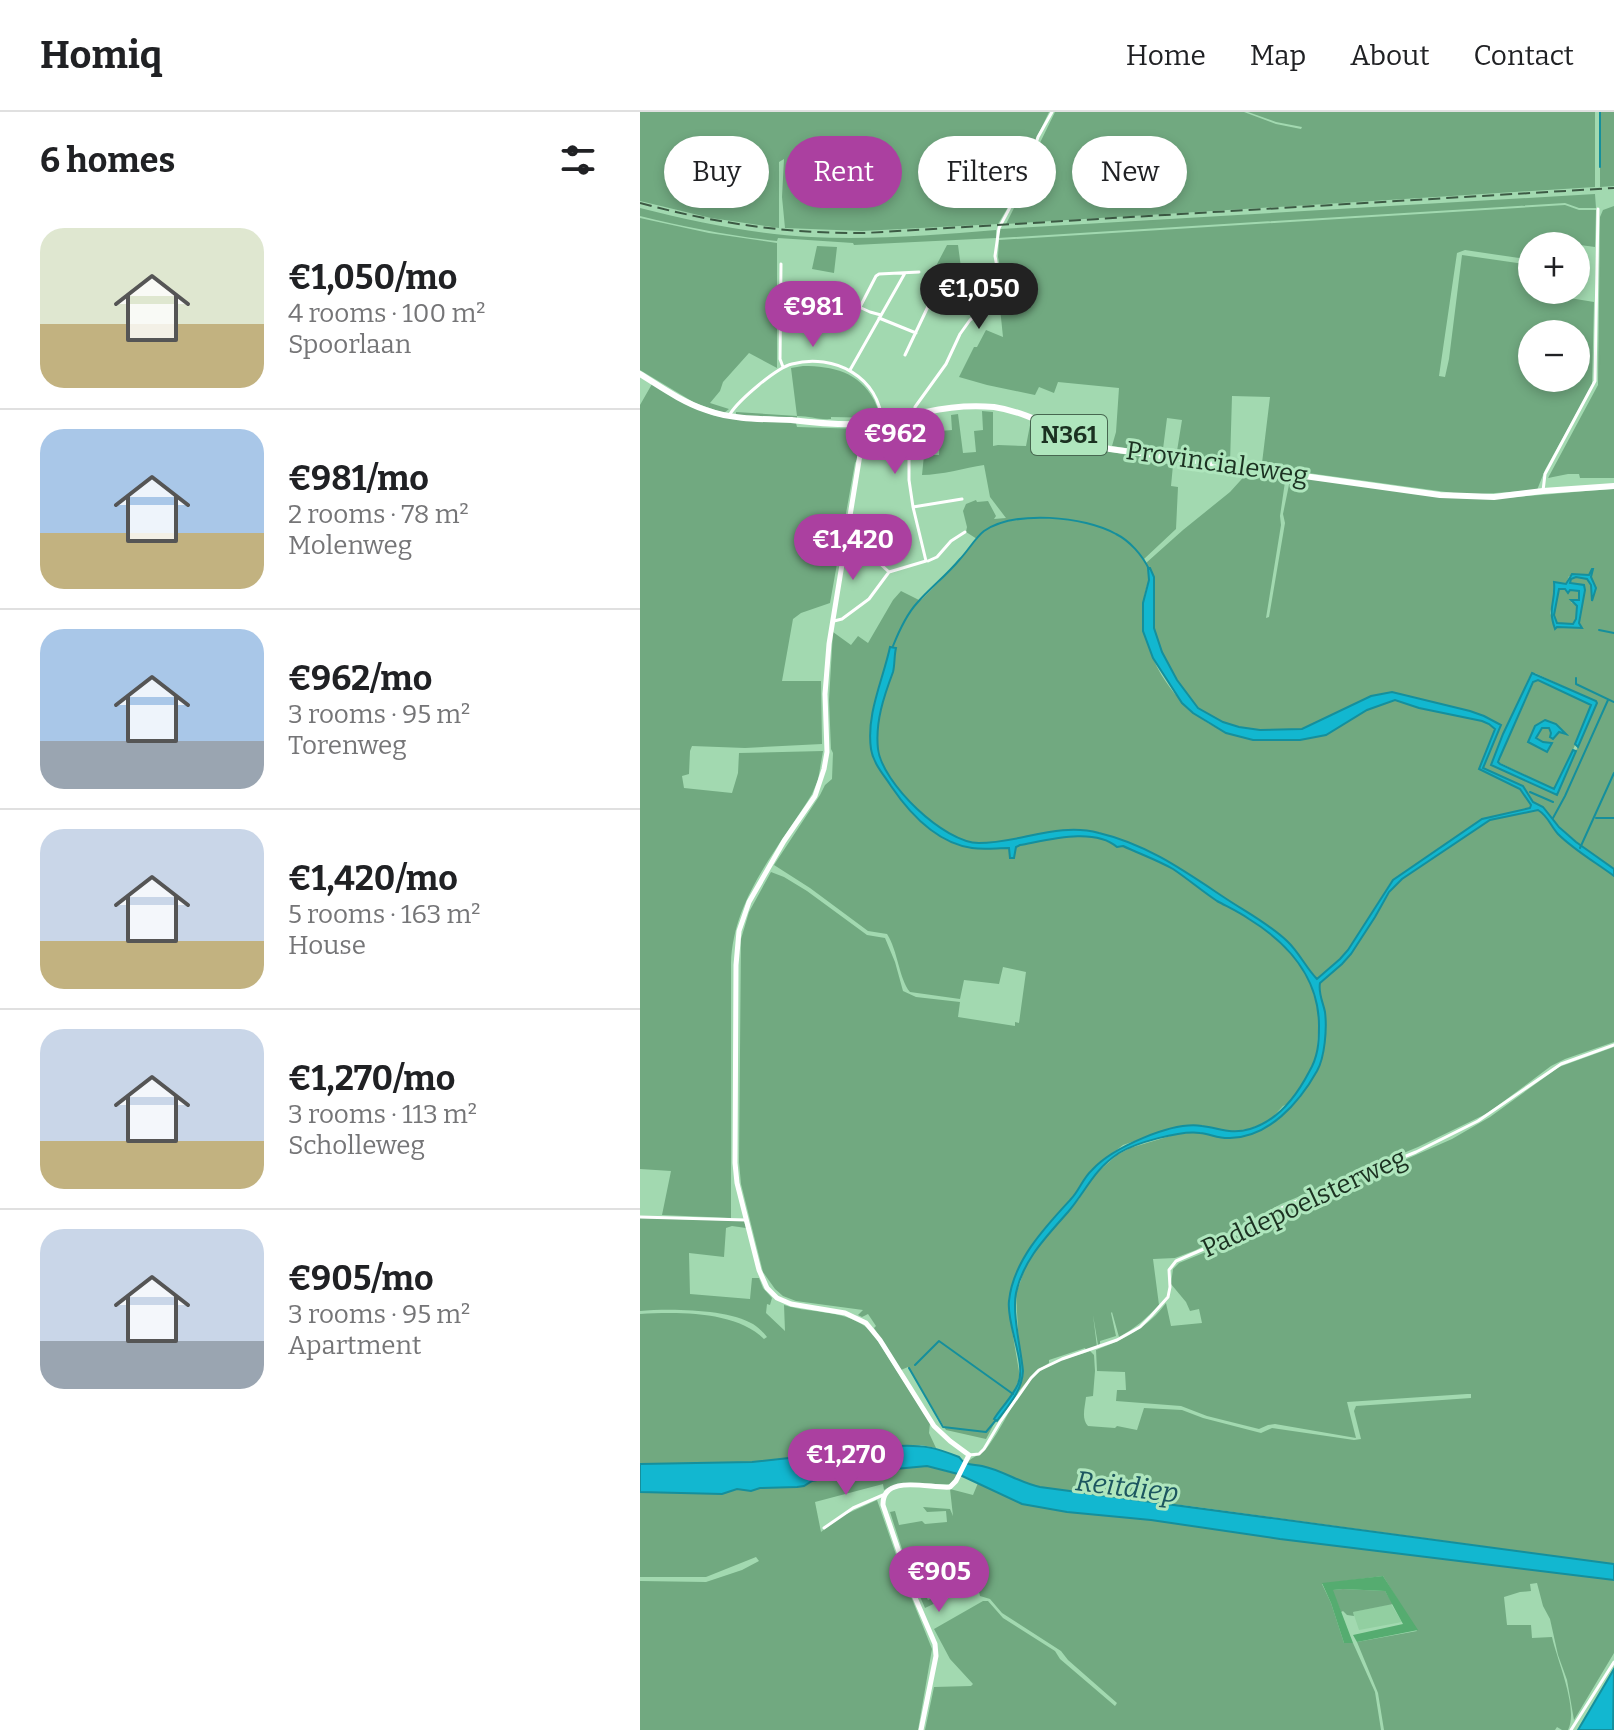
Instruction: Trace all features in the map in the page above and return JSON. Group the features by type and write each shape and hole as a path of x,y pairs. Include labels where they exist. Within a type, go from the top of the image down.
{"main road":[{"name":"Provincialeweg","path":"640,374 693,405 729,417 865,424 954,407 995,407 1019,413 1110,449 1440,495 1494,497 1614,486"}],"street":[{"path":"926,561 908,477 912,416 915,407 946,364 960,334 978,312 1000,295 995,256 999,228 1023,183 1038,137 1052,112"},
{"path":"1543,491 1545,474 1595,385 1598,209"},
{"path":"781,264 780,359 783,367"},
{"path":"860,307 879,274 919,272"},
{"path":"850,370 905,273"},
{"path":"781,284 839,298 916,333"},
{"path":"905,355 936,293 954,297 978,312"},
{"path":"781,312 829,327 839,298"},
{"path":"729,417 732,409 783,367 802,362 828,364 850,370 858,376 875,395 882,410 882,423"},
{"path":"824,1528 853,1508 902,1485 948,1488 955,1483 969,1455 934,1426 866,1323 845,1313 791,1304 770,1291 759,1270 737,1183 737,938 749,902 812,800 823,776 827,752 826,677 830,634 865,424"},
{"path":"913,507 962,499"},
{"path":"834,621 842,619 869,599 889,572 937,557 951,541 965,532"},
{"path":"846,543 863,548 889,572"},
{"name":"Paddepoelsterweg","path":"969,1455 979,1454 984,1449 1039,1370 1117,1340 1140,1327 1168,1297 1169,1270 1176,1261 1287,1205 1440,1141 1488,1115 1558,1065 1614,1045"},
{"path":"640,1217 746,1220"},
{"path":"883,1495 883,1505 903,1566 935,1644 936,1656 921,1730"},
{"path":"1572,1728 1614,1662"}],"shaded area":[{"path":"640,112 1049,112 1038,136 918,136 918,208 1008,208 998,224 862,231 785,228 782,197 784,159 779,162 779,228 669,208 769,208 769,136 664,136 664,207 640,201"},
{"path":"1055,112 1244,112 1301,129 1248,112 1595,112 1595,187 1006,224 1014,208 1056,208 1056,136 1043,136"},
{"path":"1600,112 1614,112 1614,186 1600,187"},
{"path":"1595,194 1596,208 1579,208 1565,203 998,238 1000,229"},
{"path":"1565,205 1579,210 1596,210 1595,247 1590,246 1590,232 1518,232 1518,258 1465,250 1457,253 1439,376 1445,377 1449,359 1462,255 1518,263 1518,304 1594,302 1592,385 1590,389 1590,320 1518,320 1518,392 1588,392 1537,490 1468,495 1264,467 1270,397 1232,396 1230,463 1112,446 1119,388 1058,382 1054,393 1039,387 1035,395 959,377 986,330 1003,337 1000,308 1023,311 1035,279 1000,267 999,240","holes":["1167,418 1182,420 1177,451 1163,449"]},
{"path":"1614,206 1614,478 1580,478 1579,474 1568,474 1548,478 1598,385 1600,217 1603,210"},
{"path":"640,208 725,227 789,235 881,237 996,230 996,238 854,245 778,238 777,241 708,231 640,216"},
{"path":"640,218 777,243 777,368 749,353 723,382 710,403 729,409 724,413 695,403 640,370"},
{"path":"947,245 958,245 962,275 938,270 936,266"},
{"path":"817,246 837,247 834,273 812,269"},
{"path":"803,366 835,369 853,377 868,390 880,418 827,419 797,416 791,368"},
{"path":"652,384 715,416 796,423 797,427 862,429 830,603 793,619 782,681 821,681 822,744 745,748 692,746 689,774 682,776 684,788 732,793 738,773 739,753 823,751 812,794 760,874 740,917 734,939 731,963 731,1218 662,1215 671,1171 640,1169 640,405"},
{"path":"982,411 993,412 993,446 1026,446 1031,420 1091,447 1162,459 1162,463 1173,465 1171,486 1178,487 1176,529 1144,559 1146,563 1230,492 1250,470 1286,475 1266,618 1269,617 1291,475 1464,498 1614,489 1614,869 1576,842 1543,807 1533,802 1525,790 1483,768 1501,726 1470,711 1392,692 1371,696 1302,729 1260,730 1223,722 1198,708 1177,680 1162,652 1154,628 1154,577 1149,580 1143,602 1149,647 1171,689 1205,721 1229,733 1301,739 1395,700 1469,717 1495,729 1479,769 1520,789 1531,805 1530,808 1482,819 1391,882 1348,950 1317,979 1303,961 1310,974 1319,1013 1317,1053 1305,1080 1288,1104 1269,1121 1249,1129 1226,1132 1202,1126 1171,1129 1123,1145 1090,1171 1072,1198 1032,1245 1015,1278 1008,1307 1020,1377 1013,1393 994,1419 986,1439 946,1430 908,1367 901,1370 868,1314 858,1315 863,1310 796,1301 775,1289 763,1272 741,1184 739,1162 741,939 749,912 771,872 807,891 867,935 885,938 903,991 916,997 960,1002 958,1017 1015,1026 1015,1022 1019,1023 1026,972 1003,967 999,984 964,980 960,999 910,992 887,934 868,931 774,865 825,785 832,779 829,700 833,632 851,645 858,636 868,643 901,591 922,599 977,539 966,532 963,511 966,504 976,500 988,501 996,516 994,519 1006,518 990,497 984,465 922,475 924,455 939,455 940,431 952,430 951,415 958,414 963,453 976,452 974,431 983,430","holes":["1592,569 1592,598 1591,584 1587,578 1575,577 1570,583 1584,586 1581,628 1557,627 1550,613 1558,584 1566,584 1569,576 1589,576","1535,673 1597,703 1557,794 1491,765 1529,678"]},
{"path":"736,412 797,416 736,415"},
{"path":"1559,588 1579,591 1579,601 1571,602 1577,606 1573,624 1557,623 1554,615"},
{"path":"1535,679 1591,705 1554,789 1498,762"},
{"path":"1539,810 1569,844 1614,876 1614,1042 1551,1066 1488,1113 1418,1147 1281,1204 1196,1250 1175,1258 1153,1259 1159,1305 1154,1310 1119,1337 1112,1312 1116,1336 1100,1341 1098,1345 1093,1315 1097,1347 1049,1360 1017,1393 1021,1384 1016,1294 1028,1260 1079,1199 1092,1177 1130,1148 1177,1134 1199,1132 1222,1138 1264,1129 1300,1098 1317,1072 1324,1052 1325,1011 1320,982 1351,954 1393,887 1483,823"},
{"path":"1614,1047 1614,1564 1045,1488 986,1467 966,1464 986,1449 1023,1389 1038,1373 1056,1362 1090,1351 1094,1355 1095,1371 1093,1396 1086,1397 1084,1409 1088,1426 1137,1430 1144,1408 1182,1410 1261,1433 1272,1428 1354,1440 1361,1439 1354,1411 1356,1406 1471,1398 1471,1394 1467,1394 1347,1402 1356,1438 1275,1424 1259,1429 1181,1406 1116,1401 1117,1390 1126,1390 1125,1372 1097,1371 1096,1350 1135,1332 1166,1303 1171,1326 1202,1323 1199,1309 1190,1311 1171,1284 1173,1269 1179,1263 1213,1249 1295,1204 1357,1181 1452,1139 1490,1117 1559,1067"},
{"path":"640,1218 744,1221 746,1228 726,1228 724,1257 689,1253 690,1294 750,1299 752,1278 759,1278 772,1298 770,1305 767,1304 766,1313 785,1331 784,1305 841,1316 862,1324 872,1332 930,1423 929,1433 936,1448 897,1446 752,1462 640,1464 640,1314 706,1315 738,1323 764,1339 767,1337 753,1324 729,1315 682,1310 640,1311"},
{"path":"922,1466 958,1474 950,1484 908,1483 884,1490 883,1484 815,1502 821,1532 842,1516 877,1500 932,1649 918,1730 640,1730 640,1581 706,1582 759,1561 756,1557 706,1577 640,1577 640,1492 722,1494 738,1489 751,1491 804,1486 812,1481 853,1473"},
{"path":"978,1483 1022,1504 1067,1512 1151,1520 1614,1580 1614,1653 1574,1720 1567,1680 1550,1619 1537,1583 1530,1584 1531,1591 1504,1597 1507,1625 1531,1625 1532,1638 1552,1637 1569,1697 1571,1721 1568,1730 1557,1727 1555,1730 1384,1730 1378,1693 1357,1642 1417,1631 1383,1576 1322,1584 1344,1643 1353,1643 1375,1692 1381,1730 925,1730 934,1687 973,1684 950,1659 934,1629 983,1601 988,1601 1003,1618 1055,1651 1060,1659 1115,1706 1117,1703 1061,1651 1002,1613 990,1599 980,1596 963,1565 921,1585 928,1600 942,1593 944,1599 925,1608 910,1574 890,1512 895,1511 899,1525 922,1521 925,1524 947,1522 946,1511 927,1512 923,1507 950,1509 953,1516 950,1489 973,1495"},
{"path":"1383,1576 1418,1630 1357,1642 1353,1635 1403,1624 1385,1591 1333,1590 1353,1643 1344,1643 1322,1583"},
{"path":"1332,1590 1385,1591 1393,1604 1353,1612 1354,1616 1347,1615 1341,1612"},
{"path":"1391,1604 1402,1622 1359,1630 1353,1612"}],"water":[{"path":"1148,568 1154,577 1154,628 1162,652 1177,680 1198,708 1239,727 1302,729 1371,696 1392,692 1484,716 1501,725 1483,768 1523,786 1533,802 1543,807 1559,827 1614,869 1614,876 1564,840 1538,810 1490,820 1402,879 1389,892 1351,954 1320,983 1326,1019 1322,1058 1310,1083 1292,1106 1270,1125 1244,1136 1226,1138 1182,1133 1126,1149 1096,1174 1036,1250 1019,1281 1015,1301 1022,1378 1014,1398 997,1421 994,1419 1016,1389 1020,1376 1009,1310 1012,1286 1024,1259 1041,1233 1092,1170 1128,1145 1159,1132 1189,1126 1243,1131 1277,1114 1298,1090 1314,1061 1319,1038 1318,1009 1307,977 1276,939 1161,863 1123,846 1117,847 1107,841 1084,836 1020,845 1016,847 1014,858 1010,858 1009,848 977,849 959,845 926,826 891,786 872,754 870,736 873,710 890,647 896,648 894,666 879,719 878,749 882,763 902,794 933,822 949,833 979,843 1054,831 1084,830 1133,844 1178,868 1272,928 1291,945 1317,979 1348,950 1393,880 1482,819 1530,808 1531,805 1520,789 1479,769 1495,729 1482,721 1395,700 1367,710 1326,735 1300,740 1253,740 1226,733 1193,713 1182,703 1153,658 1143,631"},
{"path":"1593,569 1591,577 1596,588 1592,601 1591,585 1587,579 1576,577 1570,583 1584,585 1579,623 1582,628 1555,629 1552,615 1554,582 1566,584 1572,574 1589,575","holes":["1559,589 1565,589 1568,593 1570,590 1579,591 1579,600 1571,600 1577,606 1573,624 1557,623 1554,615"]},
{"path":"1532,673 1597,703 1578,747 1575,744 1591,705 1538,680 1533,682 1500,757 1500,764 1554,789 1573,750 1576,751 1557,795 1491,765"},
{"path":"1545,720 1556,724 1566,734 1559,732 1553,739 1549,728 1542,728 1536,738 1552,743 1547,752 1528,742 1535,726"},
{"path":"897,1446 936,1449 959,1457 966,1463 1040,1487 1614,1564 1614,1580 1151,1520 1067,1512 1022,1504 958,1474 927,1466 853,1473 797,1487 751,1491 737,1489 722,1494 640,1492 640,1464 752,1462"},
{"path":"1614,1669 1613,1730 1578,1730"}],"waterway":[{"path":"1600,112 1600,167"},
{"path":"893,646 917,603 984,531 997,524 1031,518 1086,523 1126,540 1149,569"},
{"path":"1599,630 1614,633"},
{"path":"1576,678 1576,684 1614,702"},
{"path":"1553,818 1608,700"},
{"path":"1580,848 1614,773"},
{"path":"1530,792 1553,802"},
{"path":"1596,818 1614,818"},
{"path":"915,1365 939,1341 1013,1394"},
{"path":"909,1368 943,1427 986,1432 996,1420"}],"railway":[{"path":"640,203 751,226 808,232 865,233 1614,188"}],"water label":[{"name":"Reitdiep","path":"1127,1487"}]}
